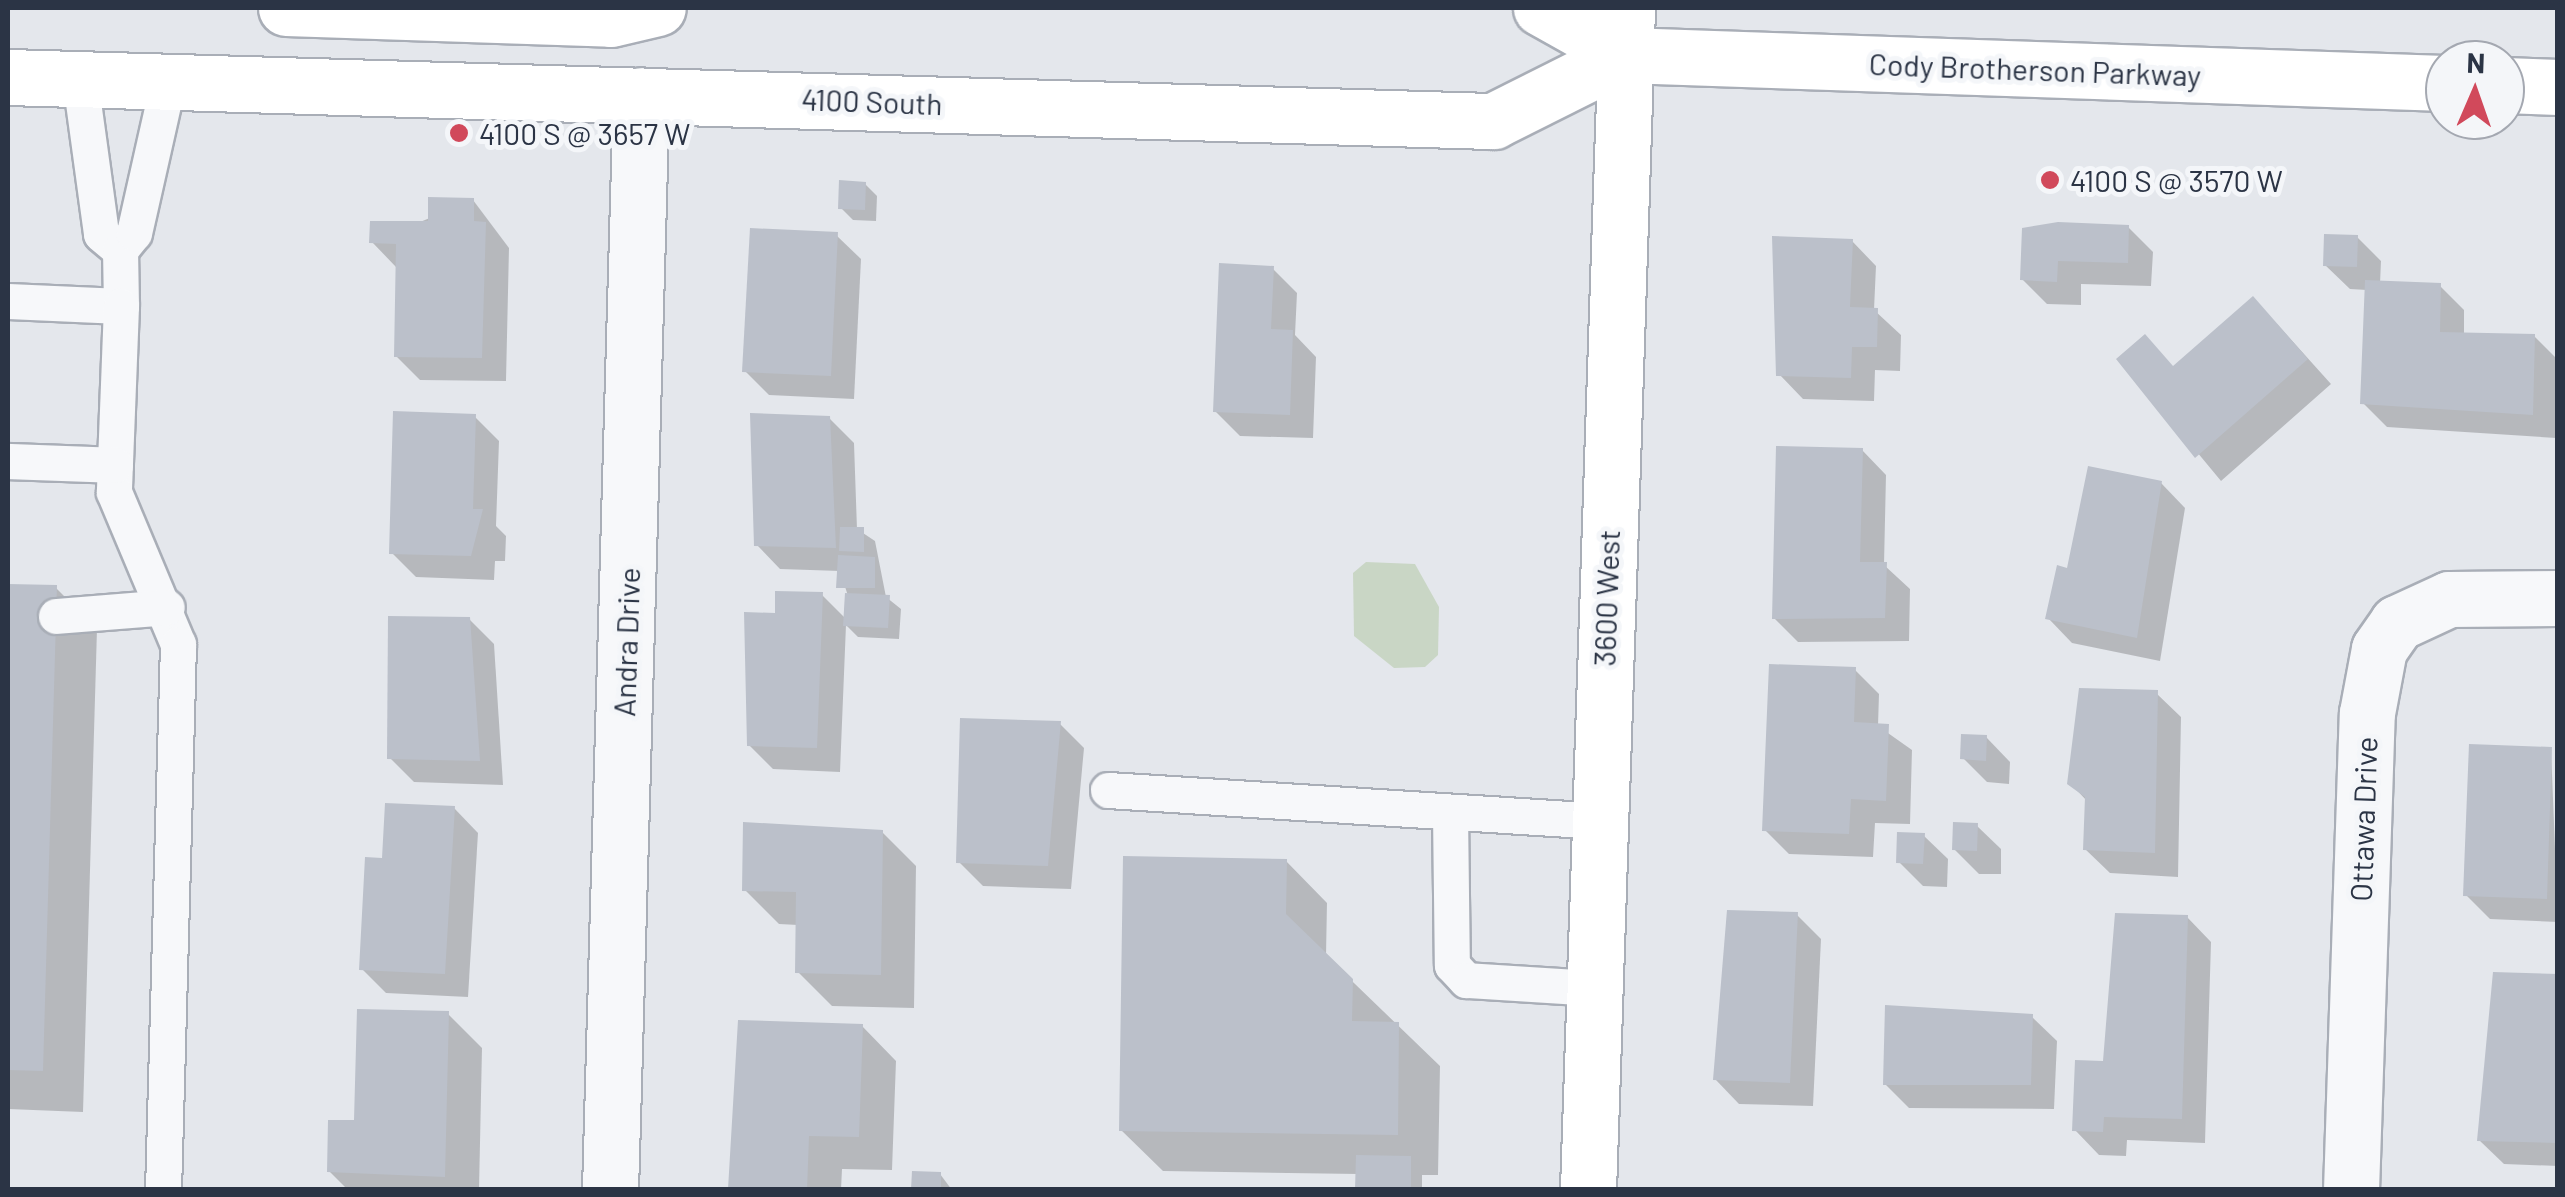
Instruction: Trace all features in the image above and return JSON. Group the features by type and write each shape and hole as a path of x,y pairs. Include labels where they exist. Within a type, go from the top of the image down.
{"main road":[{"path":"286,8 611,20 658,8"},
{"path":"1542,8 1626,31"},
{"name":"Cody Brotherson Parkway","path":"1626,31 2425,82"},
{"name":"4100 South","path":"8,77 1493,120 1626,31"},
{"name":"3600 West","path":"1588,1190 1626,31"},
{"path":"2525,85 2558,86"}],"street":[{"name":"Andra Drive","path":"610,1190 642,95"},
{"name":"Ottawa Drive","path":"2351,1190 2367,712 2379,649 2397,623 2449,599 2558,598"}],"lane":[{"path":"80,80 100,234 120,250"},
{"path":"163,1190 178,644 167,607 128,534 115,465 120,250 134,233 168,82"},
{"path":"8,300 121,306"},
{"path":"8,460 115,465"},
{"path":"56,616 167,607"},
{"path":"1108,790 1599,821"},
{"path":"1450,812 1452,965 1466,980 1594,988"}],"green space":[{"path":"1366,562 1415,564 1439,607 1438,655 1425,667 1394,668 1354,636 1353,573"}],"building":[{"path":"839,180 866,182 865,210 838,209"},
{"path":"428,197 474,198 474,221 486,222 482,358 394,357 396,244 369,243 370,221 428,221"},
{"path":"2058,222 2129,225 2128,263 2058,261 2057,282 2020,280 2022,228"},
{"path":"750,228 838,232 831,376 742,372"},
{"path":"2324,234 2358,235 2357,267 2323,266"},
{"path":"1772,236 1853,239 1850,307 1878,308 1877,347 1852,347 1851,378 1776,376"},
{"path":"1219,263 1274,266 1271,329 1293,330 1290,415 1213,412"},
{"path":"2365,280 2441,283 2440,332 2535,334 2533,415 2360,404"},
{"path":"2253,296 2308,359 2195,458 2116,359 2145,334 2173,366"},
{"path":"393,411 476,414 473,509 483,509 471,556 389,554"},
{"path":"750,413 830,416 836,548 754,546"},
{"path":"1776,446 1863,448 1860,562 1887,562 1885,618 1772,619"},
{"path":"2088,466 2162,481 2137,638 2045,619 2057,565 2067,568"},
{"path":"840,527 864,527 864,552 839,551"},
{"path":"838,555 875,557 875,588 836,588"},
{"path":"8,584 57,585 43,1071 8,1070"},
{"path":"775,591 823,592 817,748 747,746 744,612 775,613"},
{"path":"845,593 890,595 888,628 843,626"},
{"path":"388,616 470,617 480,761 387,759"},
{"path":"1769,664 1856,667 1854,722 1889,724 1886,801 1851,799 1849,834 1762,831"},
{"path":"2079,688 2158,690 2155,853 2083,850 2085,797 2067,784"},
{"path":"960,718 1061,721 1048,866 956,863"},
{"path":"1961,734 1987,735 1986,761 1960,759"},
{"path":"2469,744 2552,747 2547,899 2463,896"},
{"path":"385,803 455,806 445,974 359,970 365,857 382,858"},
{"path":"743,822 883,830 881,975 795,973 796,892 742,891"},
{"path":"1953,822 1978,823 1977,851 1952,850"},
{"path":"1897,832 1925,833 1923,864 1896,863"},
{"path":"1123,856 1287,859 1286,914 1353,979 1352,1021 1399,1022 1398,1135 1119,1131"},
{"path":"1727,910 1798,912 1790,1083 1713,1080"},
{"path":"2115,913 2188,915 2182,1119 2104,1117 2103,1132 2072,1131 2075,1060 2103,1061"},
{"path":"2493,972 2558,974 2558,1143 2477,1141"},
{"path":"1885,1005 2033,1014 2031,1085 1883,1085"},
{"path":"357,1009 449,1011 445,1177 327,1172 328,1120 354,1120"},
{"path":"738,1020 863,1024 859,1137 809,1136 807,1190 728,1189"},
{"path":"1356,1155 1411,1156 1411,1190 1355,1190"},
{"path":"912,1171 941,1172 941,1190 911,1190"}],"place":[{"name":"4100 S @ 3657 W","path":"459,133"},
{"name":"4100 S @ 3570 W","path":"2050,180"}]}
